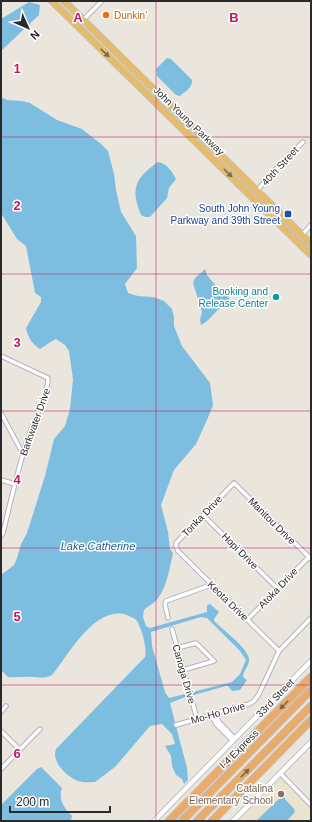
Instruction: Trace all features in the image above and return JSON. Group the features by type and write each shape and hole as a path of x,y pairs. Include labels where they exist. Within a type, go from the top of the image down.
{"highway":[{"name":"John Young Parkway","path":"52,1 311,255"},
{"name":"John Young Parkway","path":"64,1 311,244"},
{"path":"61,10 76,19 84,20"},
{"path":"281,225 302,235"},
{"path":"170,821 311,677"},
{"name":"I-4 Express","path":"182,821 311,690"},
{"name":"I-4 Express","path":"198,821 311,706"},
{"path":"212,821 311,720"}],"street":[{"path":"84,20 102,1"},
{"name":"40th Street","path":"257,191 271,174 303,142"},
{"path":"302,235 311,225"},
{"name":"Barkwater Drive","path":"1,356 48,378 48,388 34,420 23,454 1,536"},
{"path":"1,413 23,454"},
{"path":"1,480 15,484"},
{"name":"Tonka Drive","path":"178,551 176,546 178,540 234,483"},
{"name":"Manitou Drive","path":"234,483 310,558"},
{"name":"Hopi Drive","path":"203,514 277,588"},
{"name":"Keota Drive","path":"178,551 210,585 278,651"},
{"name":"Atoka Drive","path":"247,620 277,588 310,558"},
{"path":"168,618 165,604 166,601 210,585"},
{"name":"Mo-Ho Drive","path":"176,725 249,704 254,701 259,694 278,651 311,618"},
{"name":"Canoga Drive","path":"172,629 197,719"},
{"path":"177,648 196,643 214,661 183,670"},
{"name":"33rd Street","path":"154,821 311,661"},
{"path":"1,712 6,706"},
{"path":"213,714 234,740"},
{"path":"1,769 40,728"},
{"path":"1,731 20,750"},
{"path":"232,821 311,742"},
{"path":"280,773 311,805"}],"shaded area":[{"name":"Catalina Elementary School","path":"281,777 311,807 311,821 238,821"}],"water":[{"path":"29,2 40,5 39,15 1,51 1,19"},
{"path":"167,58 171,59 192,80 190,88 180,96 176,95 157,76 156,69"},
{"name":"Lake Catherine","path":"1,97 7,100 30,103 57,120 82,129 101,144 108,151 121,212 136,236 137,268 125,284 128,293 138,296 153,297 164,301 172,309 174,326 182,346 210,383 213,405 207,420 196,444 174,470 161,505 168,532 170,549 173,553 164,588 157,600 144,610 143,617 146,626 150,628 207,612 207,605 210,604 219,612 214,621 244,650 248,655 249,661 243,677 247,680 240,690 232,691 228,686 226,686 170,703 187,768 188,780 184,784 182,779 176,775 172,766 171,756 165,746 175,744 172,734 162,724 150,726 115,767 95,782 82,782 74,779 65,773 56,759 56,749 145,657 144,639 135,619 127,615 115,614 104,617 93,624 74,645 52,675 47,677 8,677 1,670 1,575 14,565 21,544 27,533 45,476 54,439 65,426 70,409 73,379 69,351 65,345 56,339 40,349 29,337 26,328 41,302 41,297 35,293 26,246 17,239 1,213","holes":["201,617 207,618 240,651 246,660 240,674 232,682 169,698 165,692 152,646 151,632"]},
{"path":"158,162 161,162 168,168 176,179 169,188 167,198 150,217 145,217 141,215 135,191 144,173"},
{"path":"205,269 207,275 222,293 227,292 230,302 201,325 200,320 202,312 193,283 195,278"},
{"path":"41,767 62,788 61,800 66,810 72,816 71,821 1,821 1,805 37,769"},
{"path":"283,795 295,812 287,821 256,821"}],"place":[{"name":"Dunkin'","path":"106,15"},
{"name":"South John Young Parkway and 39th Street","path":"288,214"},
{"name":"Booking and Release Center","path":"276,297"},
{"name":"Catalina Elementary School","path":"281,794"}]}
